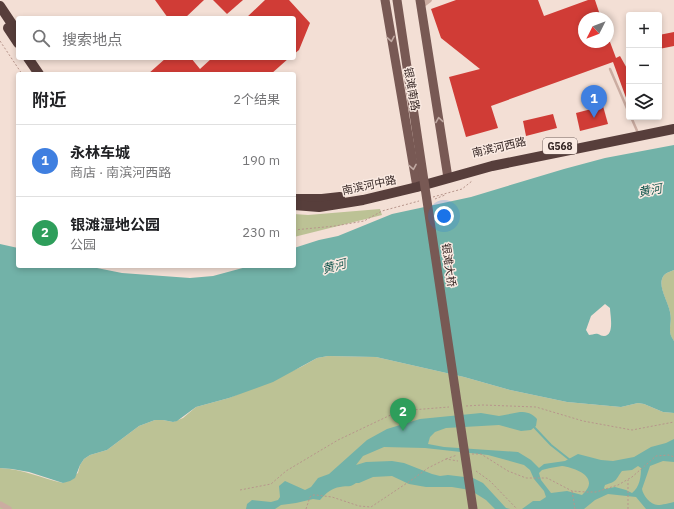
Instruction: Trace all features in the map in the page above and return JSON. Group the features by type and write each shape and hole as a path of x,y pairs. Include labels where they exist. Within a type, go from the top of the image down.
{"highway":[{"path":"0,6 16,30"},
{"path":"0,17 16,40"},
{"path":"30,60 38,72"},
{"path":"36,60 45,72"},
{"name":"南滨河西路","path":"448,175 637,133 674,123"},
{"name":"南滨河西路","path":"637,133 674,129"},
{"name":"南滨河中路","path":"296,205 319,207 363,200 448,175"},
{"name":"南滨河中路","path":"296,199 322,199 362,194 416,184"}],"main road":[{"name":"银滩南路","path":"386,0 416,184"},
{"name":"银滩大桥","path":"397,0 473,509"},
{"name":"银滩大桥","path":"403,0 479,509"},
{"name":"银滩南路","path":"420,3 448,175"}],"street":[{"path":"420,3 429,0"},
{"path":"0,504 9,509"}],"lane":[{"path":"610,69 626,106"},
{"path":"632,120 637,133"}],"path":[{"path":"0,41 21,72"},
{"path":"432,199 462,189 474,180"},
{"path":"432,199 449,193"},
{"path":"296,230 335,226 364,221 382,211 424,200"},
{"path":"460,407 483,405 536,407 583,421 632,430 674,422"},
{"path":"240,490 271,484 286,470 338,440 399,411 452,407"},
{"path":"306,509 310,498 313,495 332,497 359,506 371,507 428,468 462,453"},
{"path":"468,454 481,454 508,471 526,478 546,478 572,491 596,492 628,480 656,456 669,455 674,457"},
{"path":"446,459 458,461"},
{"path":"477,472 490,481 517,509"},
{"path":"628,480 628,509"},
{"path":"572,491 575,509"}],"green space":[{"path":"380,209 382,215 296,236 296,214 308,215"},
{"path":"674,270 674,341 670,334 671,316 661,283 664,275"},
{"path":"328,356 376,357 464,377 510,390 567,402 621,407 638,403 663,412 674,413 674,509 0,509 0,468 24,472 63,483 78,473 80,465 84,459 90,455 107,450 139,426 155,420 173,422 183,418 196,407 229,398 301,367 317,358"}],"water":[{"name":"黄河","path":"674,145 674,270 664,275 661,283 671,316 670,334 674,341 674,413 663,412 638,403 621,407 567,402 510,390 464,377 376,357 328,356 317,358 273,382 229,398 196,407 177,421 155,420 139,426 107,450 90,455 84,459 75,478 70,481 63,483 29,472 0,468 0,244 16,248 16,268 97,268 122,273 190,278 213,276 243,268 296,268 296,247 338,236 392,214 471,197 605,158","holes":["605,304 610,308 610,332 604,336 597,334 589,335 586,330 591,316"]},
{"path":"520,412 531,414 537,419 536,426 531,430 521,431 499,425 446,428 435,432 430,437 428,444 444,447 518,452 531,460 539,468 544,464 565,461 578,454 601,460 613,461 634,457 651,447 674,439 674,462 663,461 650,466 642,489 645,497 650,502 655,505 660,505 674,502 674,509 646,509 636,497 608,494 595,500 584,509 522,509 533,501 540,501 546,497 544,491 534,479 530,470 524,465 488,455 425,448 384,447 363,456 356,465 366,462 392,461 404,463 440,476 448,475 473,478 483,483 506,508 510,509 495,509 486,500 470,490 452,487 426,487 409,484 392,476 373,477 354,485 334,488 320,500 313,499 281,505 275,509 246,509 247,504 252,500 271,502 278,500 280,497 279,486 285,481 305,490 311,487 318,478 329,474 367,440 387,429 420,419 481,413 499,416","holes":["562,466 574,469 585,475 588,479 589,484 582,495 567,491 551,493 541,480 539,473 542,470","638,466 641,468 640,478 637,488 632,493 615,487 604,488 605,485 616,480 622,471 632,470"]}],"building":[{"path":"155,0 204,0 187,16 167,16"},
{"path":"213,0 243,0 227,14"},
{"path":"265,0 289,0 310,23 299,50 296,52 296,16 248,16"},
{"path":"456,0 538,0 544,16 588,0 595,0 599,12 578,12 578,48 612,48 616,58 620,56 626,67 626,98 613,62 491,106 498,128 466,137 449,77 480,69 441,38 431,9"},
{"path":"674,32 674,46 662,48 662,34"},
{"path":"164,60 193,60 200,69 210,60 287,60 273,72 150,72"},
{"path":"603,106 608,124 580,131 576,113"},
{"path":"553,114 557,128 526,136 523,121"}],"waterway":[{"path":"534,427 551,445 570,460"}],"place":[{"name":"永林车城","path":"594,118"},
{"name":"银滩湿地公园","path":"403,431"}]}
